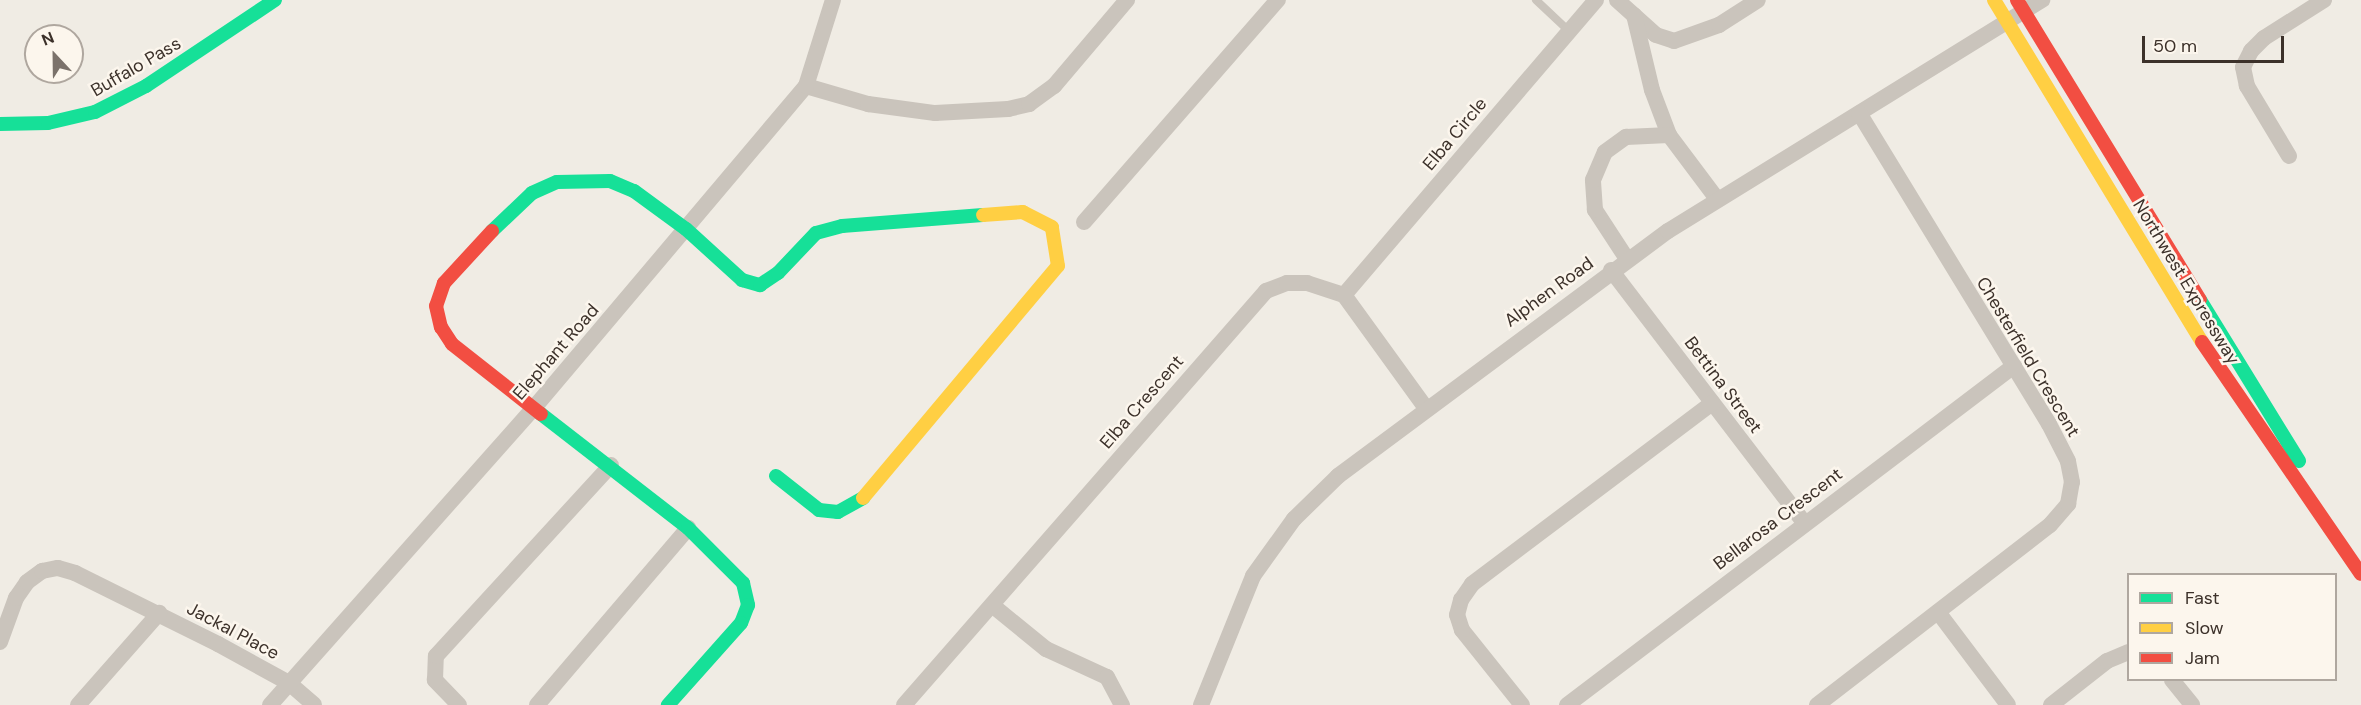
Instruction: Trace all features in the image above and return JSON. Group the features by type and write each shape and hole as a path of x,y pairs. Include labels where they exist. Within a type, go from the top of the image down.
{"street":[{"name":"Buffalo Pass","path":"0,124 48,123 95,112 146,86 275,0"},
{"name":"Elephant Road","path":"270,705 533,409 806,86 833,0"},
{"path":"806,86 868,104 935,113 1008,109 1029,104 1054,86 1127,0"},
{"path":"1084,222 1278,0"},
{"name":"Elba Circle","path":"1344,295 1596,0"},
{"path":"1617,0 1656,35 1674,41 1719,26 1758,0"},
{"name":"Northwest Expressway","path":"1994,0 2222,375 2361,574"},
{"name":"Alphen Road","path":"1202,705 1253,576 1294,519 1338,476 1425,407 1627,259 1717,199 2007,22 2021,6 2042,0"},
{"path":"2289,156 2247,86 2243,67 2250,51 2264,38 2324,0"},
{"name":"Northwest Expressway","path":"2021,6 2239,366 2312,482 2361,547"},
{"path":"1634,15 1669,135 1717,199"},
{"name":"Chesterfield Crescent","path":"1817,705 2050,525 2068,504 2072,482 2068,461 2014,366 1859,113"},
{"path":"1627,259 1595,210 1593,180 1605,152 1626,137 1669,135"},
{"path":"668,705 741,623 748,604 743,583 688,528 611,465 533,409 452,344 441,327 436,306 441,290 468,253 510,210 532,193 557,182 610,182 634,191 686,229 742,280 760,285 778,273 816,233 842,226 1023,212 1052,227 1058,266 1055,273 858,503 838,512 819,510 776,476"},
{"name":"Bettina Street","path":"1611,270 1804,522"},
{"name":"Elba Crescent","path":"904,705 1266,291 1287,283 1307,283 1344,295"},
{"path":"1344,295 1425,407"},
{"name":"Bellarosa Crescent","path":"1567,705 1804,522 2014,366"},
{"path":"1522,705 1462,630 1457,615 1461,600 1472,584 1712,403"},
{"path":"459,705 435,680 436,656 611,465"},
{"path":"537,705 688,528"},
{"name":"Jackal Place","path":"0,642 16,598 27,582 42,571 58,568 75,573 159,613 289,683 314,705"},
{"path":"992,605 1046,649 1107,676 1122,705"},
{"path":"1938,612 2008,705"},
{"name":"Jackal Place","path":"78,705 159,613"},
{"path":"2050,705 2107,662 2127,652"},
{"path":"2173,681 2192,705"}],"lane":[{"path":"1536,0 1569,31"}],"traffic: fast":[{"path":"0,124 48,123 95,112 146,86 275,0"},
{"path":"492,231 532,193 557,182 610,181 634,191 686,229 742,280 760,285 778,273 816,233 842,226 983,215"},
{"path":"2200,300 2299,461"},
{"path":"541,414 688,528 743,583 748,605 741,623 668,705"},
{"path":"776,476 819,510 838,512 863,498"}],"traffic: slow":[{"path":"1994,0 2202,342"},
{"path":"863,498 1058,266 1052,227 1023,212 983,215"}],"traffic: jam":[{"path":"2017,0 2200,300"},
{"path":"492,231 444,283 436,306 441,327 452,344 541,414"},
{"path":"2202,342 2361,574"}]}
